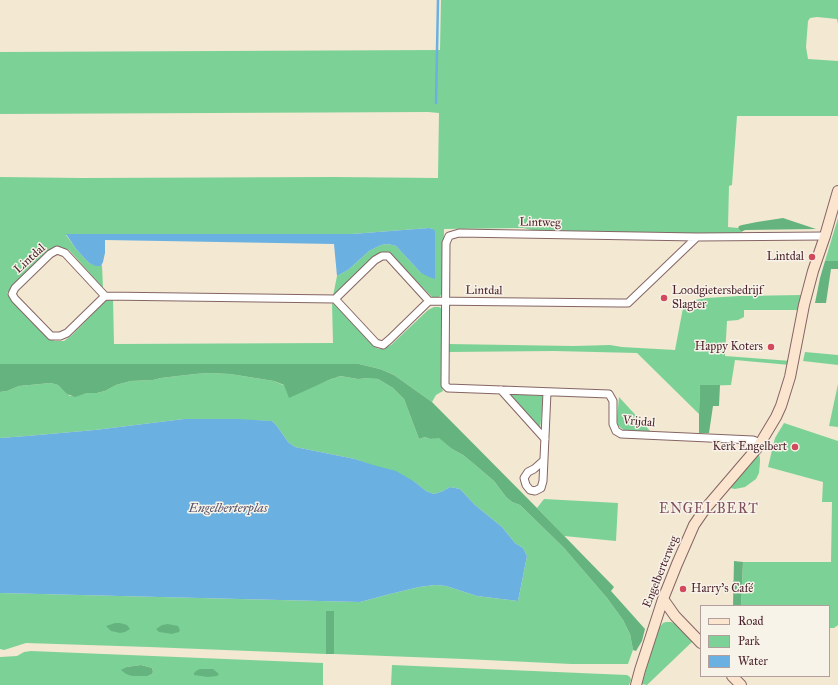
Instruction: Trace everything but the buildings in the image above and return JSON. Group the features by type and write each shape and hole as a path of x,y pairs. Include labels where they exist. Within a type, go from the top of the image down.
{"street":[{"name":"Engelberterweg","path":"636,685 663,598 694,525 705,509 761,443 781,406 790,377 804,305 813,271 838,191"},
{"name":"Lintweg","path":"445,301 446,243 449,236 459,233 697,237"},
{"path":"697,237 825,236"},
{"name":"Lintdal","path":"429,301 628,303 697,237"},
{"name":"Lintdal","path":"57,250 65,253 105,296 67,333 60,336 51,336 15,299 12,294 15,288 50,254 57,250"},
{"path":"105,296 335,299 375,260 382,256 388,256 429,301 383,344 376,343 335,299"},
{"name":"Vrijdal","path":"445,301 444,385 448,388 609,394 613,401 613,424 616,431 621,434 753,440 761,443"},
{"path":"501,390 545,439"},
{"path":"543,461 547,392"},
{"path":"663,598 675,616 700,642"},
{"path":"657,617 675,616"},
{"path":"733,677 741,685"}],"green space":[{"path":"441,0 838,0 838,24 837,19 817,17 810,18 808,21 806,47 808,59 838,61 838,116 737,116 732,185 729,186 728,227 738,228 741,232 740,233 685,235 532,230 523,228 444,229 443,293 438,298 432,297 393,257 385,253 333,296 337,276 348,270 369,251 381,245 388,244 396,246 421,273 433,229 429,228 352,234 66,235 89,263 102,265 103,288 69,250 59,247 53,249 7,293 51,339 55,341 64,341 72,335 107,299 113,299 114,344 333,343 332,303 376,348 380,349 391,345 428,310 434,307 439,307 443,309 441,385 443,391 436,395 432,402 394,375 380,369 359,364 0,364 0,177 438,178 439,113 0,114 0,52 440,50"},
{"path":"783,218 816,229 745,230 741,232 738,228 742,225"},
{"path":"838,218 838,261 825,261"},
{"path":"825,261 838,261 838,269 831,269 826,303 815,303 820,278"},
{"path":"802,295 800,310 744,310 744,317 738,320 727,321 725,356 791,361 790,365 735,360 731,385 700,386 699,414 637,353 554,351 449,352 449,344 573,346 610,345 675,350 683,308 695,300 740,296"},
{"path":"805,352 838,355 838,365 803,361"},
{"path":"0,364 359,364 380,369 394,375 432,402 614,587 611,591 645,629 642,641 636,651 633,650 630,634 623,620 607,598 564,548 520,505 512,502 506,497 494,481 463,455 452,449 439,438 430,439 425,437 419,439 404,399 393,388 378,379 358,379 340,376 289,398 284,385 274,381 230,374 209,373 153,380 131,381 116,385 105,391 87,393 75,397 67,394 58,385 51,383 19,386 0,392"},
{"path":"209,373 230,374 274,381 283,385 319,384 340,376 358,379 374,378 393,388 404,399 419,439 425,437 430,439 439,437 452,449 463,455 474,464 494,481 506,497 512,502 520,505 564,548 607,598 623,620 630,634 633,650 628,664 571,664 334,654 334,612 326,611 326,654 26,643 4,650 0,649 0,593 360,602 419,587 435,585 446,586 477,596 518,601 527,556 523,548 515,543 502,527 475,505 460,489 450,487 434,494 426,491 415,482 355,459 295,447 288,442 272,421 184,419 95,430 0,438 0,392 19,386 51,383 58,385 70,396 75,396 105,391 116,385 131,381 153,380"},
{"path":"838,384 838,427 829,426"},
{"path":"700,385 720,385 719,406 713,406 709,433 699,433"},
{"path":"510,394 544,396 540,428"},
{"path":"619,397 652,433 625,431 618,425"},
{"path":"784,423 838,441 838,625 834,628 830,628 830,605 741,605 743,562 831,562 832,502 822,502 823,482 768,467 775,438"},
{"path":"757,454 759,455 760,462 759,473 756,479 745,487 735,489 730,488 730,487"},
{"path":"544,499 618,503 616,541 564,536 537,508"},
{"path":"734,561 743,562 741,605 733,605"},
{"path":"326,611 334,611 334,654 326,654"},
{"path":"666,622 676,624 692,640 692,642 647,685 642,684 658,629 663,623"},
{"path":"115,623 127,625 130,629 120,633 111,631 106,626"},
{"path":"168,624 178,626 180,630 179,632 172,634 159,632 156,629 162,625"},
{"path":"31,651 323,663 323,685 0,685 0,657 17,656 24,652","holes":["141,665 152,668 153,672 148,676 141,676 123,669 126,667"]},
{"path":"141,665 152,668 152,674 148,676 132,676 121,670 126,667"},
{"path":"392,665 627,675 631,680 629,685 391,685"},
{"path":"200,669 213,669 219,674 217,676 208,677 194,675 196,671"}],"water":[{"path":"429,228 435,231 435,279 421,273 396,246 388,244 381,245 369,251 348,270 337,276 334,244 105,240 103,262 101,266 96,266 89,263 76,249 66,234 352,234"},
{"name":"Engelberterplas","path":"184,419 237,419 272,421 288,442 295,447 355,459 396,471 415,482 426,491 434,494 450,487 460,489 475,505 502,527 515,543 523,548 527,556 518,601 477,596 446,586 435,585 419,587 360,602 0,593 0,438 95,430"}],"waterway":[{"path":"436,103 438,0"}],"place":[{"name":"Lintdal","path":"812,257"},
{"name":"Loodgietersbedrijf Slagter","path":"664,298"},
{"name":"Happy Koters","path":"771,347"},
{"name":"Kerk Engelbert","path":"795,447"},
{"name":"Harry's Café","path":"683,589"}],"district":[{"name":"ENGELBERT","path":"709,510"}]}
